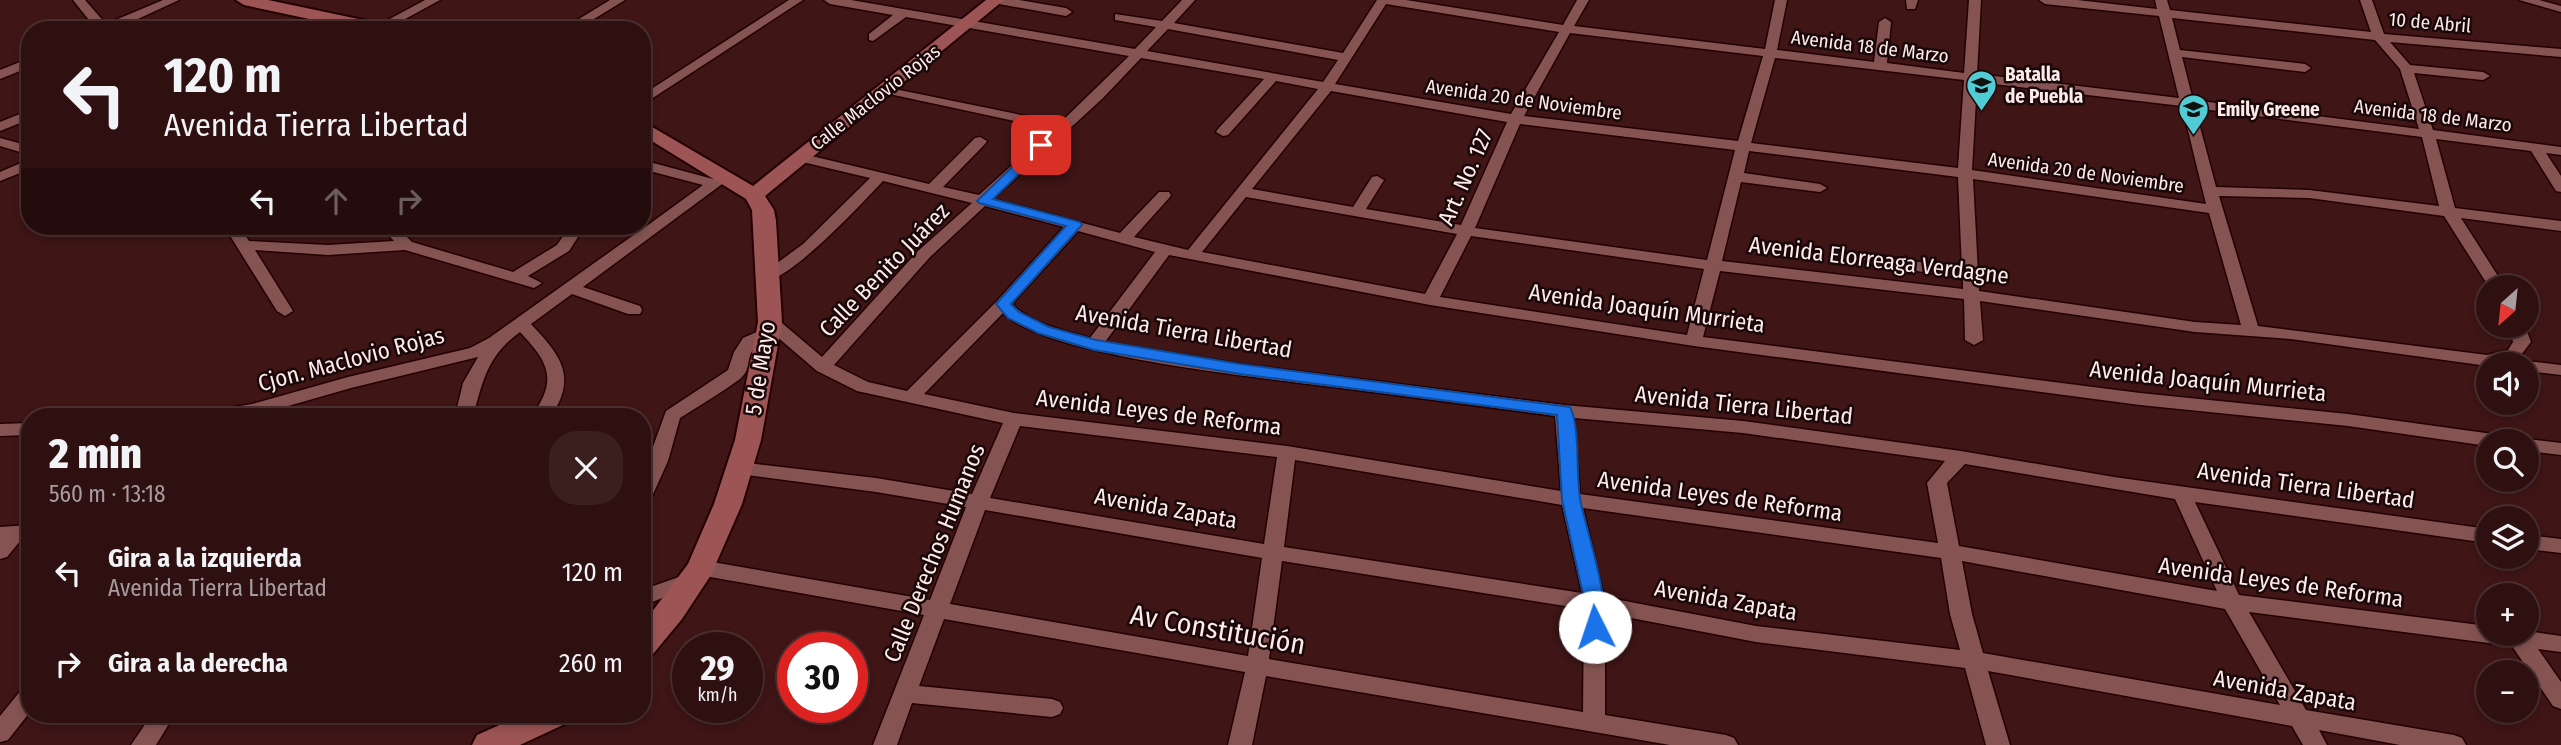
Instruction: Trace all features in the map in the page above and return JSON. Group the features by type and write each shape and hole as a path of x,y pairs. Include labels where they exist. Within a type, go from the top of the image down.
{"street":[{"path":"79,0 96,21"},
{"path":"124,21 173,0"},
{"path":"244,0 345,21"},
{"path":"397,21 434,0"},
{"path":"583,21 619,0"},
{"path":"651,95 797,0"},
{"name":"Avenida 20 de Noviembre","path":"830,0 1515,119 1965,174 2216,210"},
{"path":"998,0 1066,12"},
{"name":"Calle Maclovio Rojas","path":"754,195 998,0"},
{"name":"Calle Benito Juárez","path":"823,367 924,254 1098,95 1189,0"},
{"path":"1192,255 1326,88 1384,0"},
{"name":"Avenida 18 de Marzo","path":"1384,0 1566,29 1880,65 2561,151"},
{"name":"Art. No. 127","path":"1430,300 1466,231 1515,119 1583,0"},
{"path":"1974,340 1965,174 1975,0"},
{"name":"10 de Abril","path":"2045,0 2162,6 2379,37 2561,53"},
{"path":"2366,0 2379,37 2406,68 2448,210 2489,275"},
{"path":"2525,0 2557,7"},
{"path":"1694,341 1743,147 1770,54 1777,1"},
{"path":"2162,6 2177,53 2210,191 2250,329"},
{"path":"873,37 904,13"},
{"path":"1119,17 1345,57"},
{"path":"1880,65 1885,22"},
{"path":"2177,53 2305,68"},
{"path":"0,75 21,66"},
{"path":"2406,68 2483,76"},
{"path":"1223,132 1273,77"},
{"path":"885,89 1060,127"},
{"path":"0,127 21,118"},
{"path":"651,132 692,156 721,180"},
{"path":"931,190 980,141"},
{"path":"0,142 21,148"},
{"path":"2536,148 2561,188"},
{"path":"666,171 692,156"},
{"name":"Avenida Joaquín Murrieta","path":"799,157 984,201 1165,250 1430,300 1694,341 2127,398 2348,420 2476,438"},
{"path":"0,177 21,167"},
{"path":"651,167 721,180 754,195"},
{"path":"767,278 809,247 880,176"},
{"path":"1737,177 1820,188"},
{"path":"651,230 721,180"},
{"path":"1357,212 1377,180"},
{"name":"Avenida 20 de Noviembre","path":"2210,191 2309,194 2561,226"},
{"name":"Avenida Elorreaga Verdagne","path":"1242,192 1466,231 1712,265 1973,295 2195,327 2250,329 2476,359"},
{"name":"5 de Mayo","path":"651,636 698,573 728,504 748,440 769,327 765,221 763,210 754,195"},
{"path":"1122,240 1164,195"},
{"path":"911,397 1003,304 1075,225"},
{"path":"237,235 285,311"},
{"path":"396,235 406,246"},
{"path":"515,277 562,248 571,235"},
{"path":"466,408 472,383 495,342 644,235"},
{"path":"243,245 328,250 406,246 534,283"},
{"path":"1094,345 1165,250"},
{"path":"1871,259 1972,275"},
{"path":"571,288 634,310"},
{"name":"Avenida Tierra Libertad","path":"1003,304 1014,315 1044,330 1094,345 1240,369 1564,411 1743,427 1961,457 2114,484 2476,534"},
{"path":"521,323 552,357 559,373 556,391 546,408"},
{"path":"651,478 659,461 671,415 736,373 743,346 769,327"},
{"name":"Avenida Leyes de Reforma","path":"769,327 823,367 863,387 1014,419 1287,452 1571,500 1951,552 2232,602 2476,633"},
{"name":"Cjon. Maclovio Rojas","path":"260,408 348,383 446,361 476,352 495,342"},
{"path":"2539,367 2561,370"},
{"path":"1564,411 1571,500 1595,603 1594,722"},
{"name":"Calle Derechos Humanos","path":"885,745 939,610 978,502 1014,419"},
{"path":"0,430 21,429"},
{"path":"2539,446 2561,449"},
{"path":"1240,745 1257,666 1275,553 1287,452"},
{"path":"1961,457 1942,473 1937,484 1961,614 1998,745"},
{"name":"Avenida Zapata","path":"739,468 876,485 1275,553 1595,603 1756,634 1972,660 2454,745"},
{"path":"2181,492 2232,602 2315,745"},
{"path":"0,552 15,533"},
{"path":"2539,543 2561,546"},
{"path":"651,594 698,573"},
{"name":"Av Constitución","path":"698,573 939,610 1726,745"},
{"name":"Avenida Leyes de Reforma","path":"2539,640 2561,644"},
{"path":"2523,646 2561,700"},
{"path":"904,693 1052,708"},
{"path":"0,733 21,706"},
{"path":"143,745 158,723"},
{"path":"488,745 533,723"}],"place":[{"name":"Batalla de Puebla","path":"1982,112"},
{"name":"Emily Greene","path":"2194,136"}],"route":[{"path":"1041,145 984,201 1075,225 1003,304 1014,315 1044,330 1094,345 1240,369 1564,411 1571,500 1595,603 1595,627"}]}
